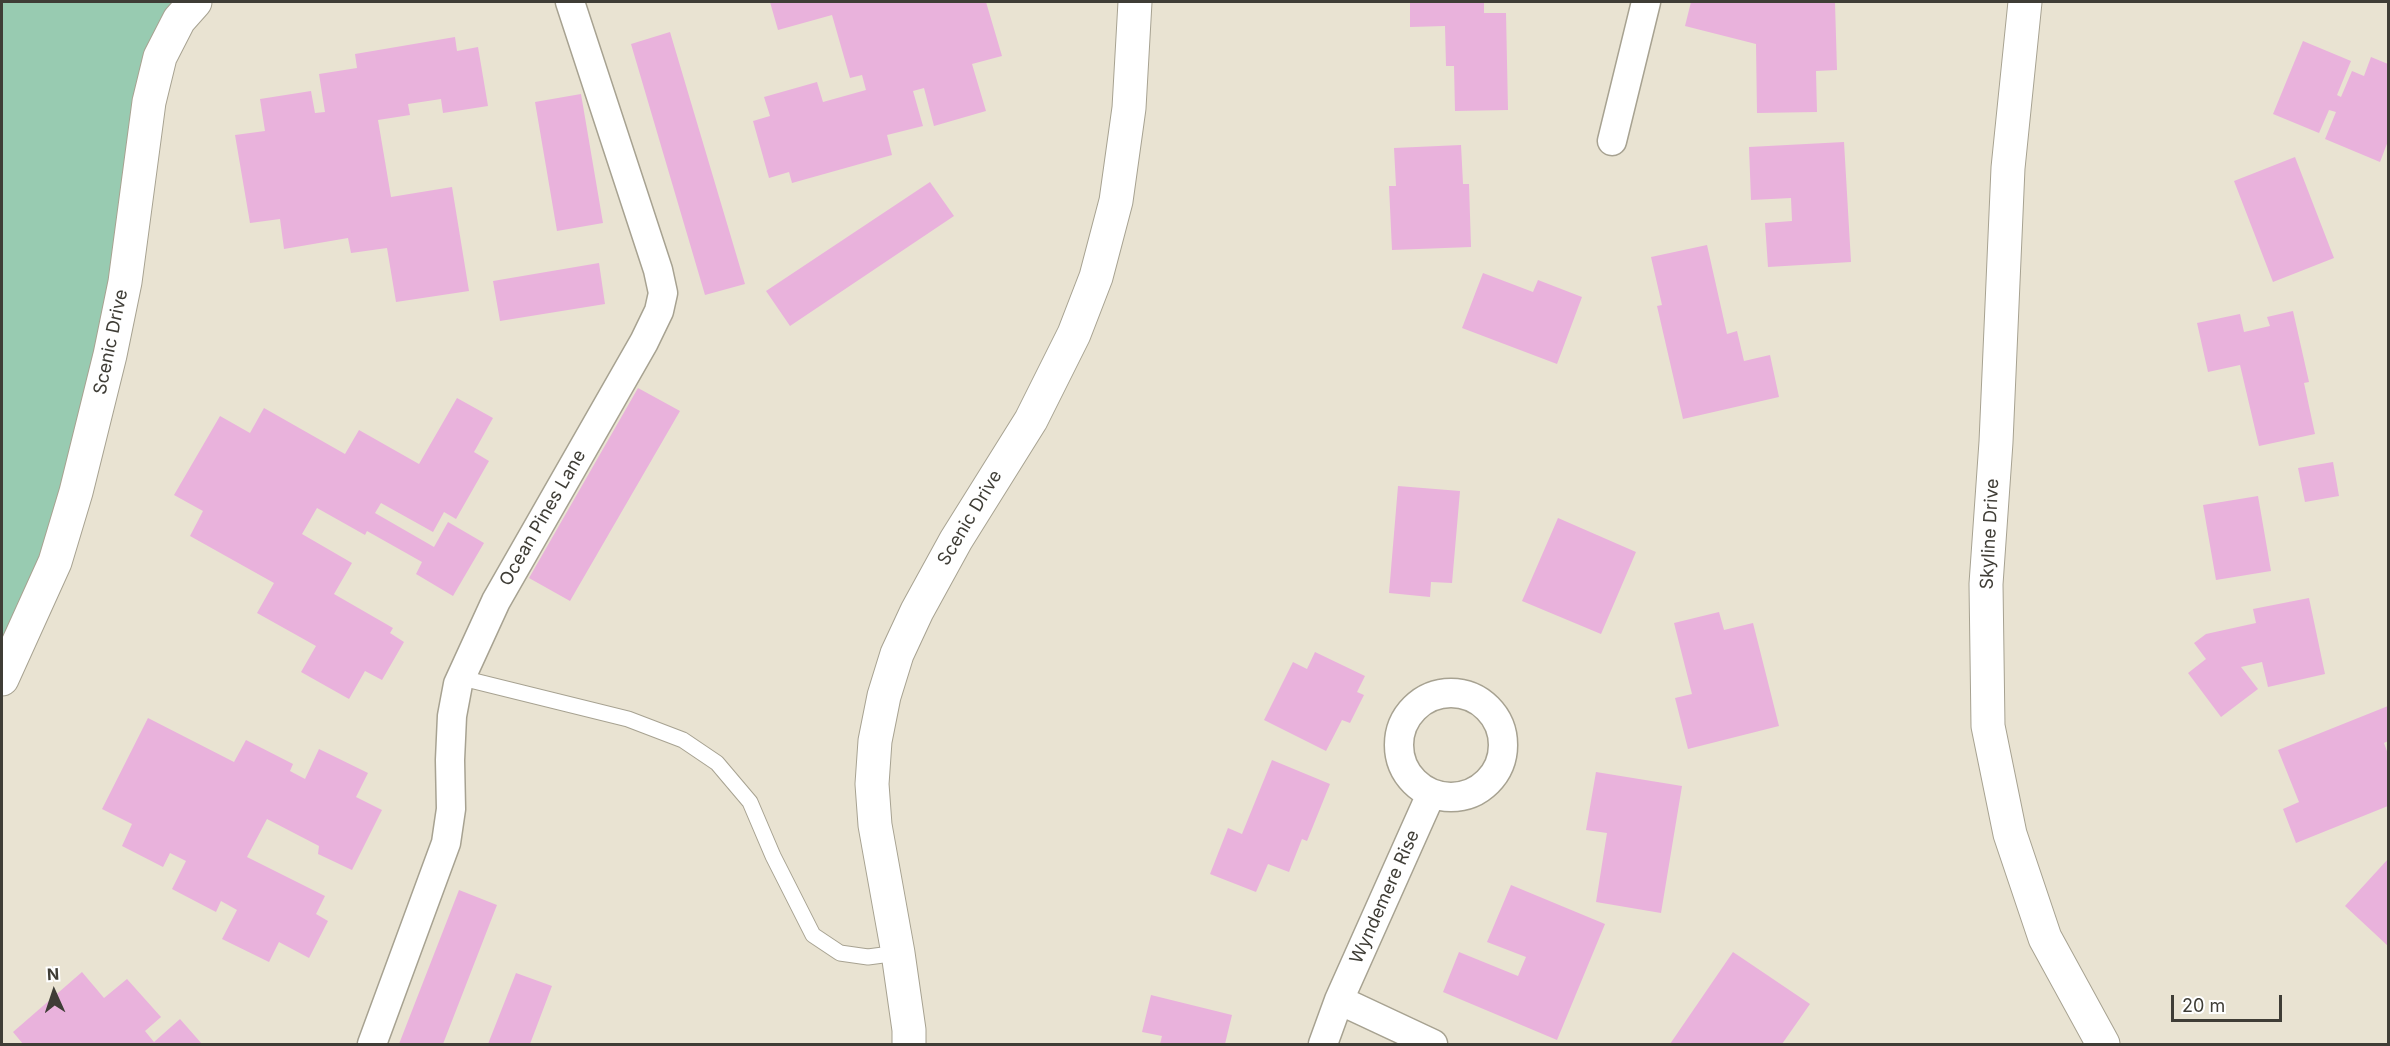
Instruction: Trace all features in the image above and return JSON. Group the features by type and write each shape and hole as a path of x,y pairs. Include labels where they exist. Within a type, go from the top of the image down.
{"street":[{"name":"Scenic Drive","path":"2,679 55,562 76,492 110,355 125,282 149,102 160,57 179,20 195,2"},
{"name":"Ocean Pines Lane","path":"372,1044 446,843 451,809 452,716 462,678 496,602 644,342 659,311 663,293 658,270 570,2"},
{"name":"Scenic Drive","path":"909,1044 898,953 875,825 872,784 875,741 884,696 897,654 917,611 956,540 1030,420 1074,334 1096,277 1116,201 1130,108 1136,2"},
{"path":"1612,141 1646,2"},
{"name":"Skyline Drive","path":"2025,2 2008,168 1996,442 1986,584 1988,726 2010,834 2045,938 2103,1044"},
{"name":"Wyndemere Rise","path":"1323,1044 1339,1000 1431,794"},
{"path":"1339,1000 1433,1044"}],"lane":[{"path":"462,678 628,719 682,740 717,763 750,802 773,856 813,935 840,953 868,957 898,953"}],"green space":[{"path":"2,2 195,2 179,20 110,355 2,679"}],"building":[{"path":"770,2 986,2 1002,56 972,64 986,111 934,126 924,88 913,91 923,126 887,135 892,155 792,183 789,172 769,178 753,121 770,116 764,97 817,82 823,102 866,90 862,75 850,78 832,15 778,30"},
{"path":"1410,2 1484,2 1484,13 1506,13 1508,110 1455,111 1454,66 1446,66 1445,26 1410,27"},
{"path":"1691,2 1835,3 1837,70 1816,71 1817,112 1757,113 1756,44 1685,26"},
{"path":"670,32 745,284 705,295 631,44"},
{"path":"455,37 457,51 478,47 488,106 443,113 441,99 408,104 410,115 378,120 391,197 452,187 469,291 396,302 387,248 351,253 348,238 284,249 280,219 250,223 235,135 265,131 260,99 311,91 315,113 325,112 319,74 357,68 355,54"},
{"path":"2303,41 2351,61 2337,95 2341,97 2352,71 2364,76 2371,57 2388,64 2388,141 2380,162 2325,139 2336,112 2329,110 2319,133 2273,114"},
{"path":"581,94 603,223 557,231 535,102"},
{"path":"1844,142 1851,262 1768,267 1765,223 1792,221 1791,198 1751,200 1749,147"},
{"path":"1461,145 1463,184 1469,184 1471,247 1392,250 1389,186 1396,186 1394,148"},
{"path":"2295,157 2334,258 2273,282 2234,181"},
{"path":"930,182 954,216 790,326 766,291"},
{"path":"1707,245 1727,334 1737,331 1744,361 1770,355 1779,397 1683,419 1657,306 1662,305 1651,257"},
{"path":"599,263 605,304 500,321 493,281"},
{"path":"1483,273 1533,292 1538,280 1582,297 1557,364 1462,328"},
{"path":"2293,311 2309,382 2304,383 2315,434 2259,446 2240,365 2208,372 2197,323 2240,314 2244,332 2270,326 2267,317"},
{"path":"638,388 680,411 570,601 529,578"},
{"path":"457,398 493,418 474,452 489,461 456,519 444,512 433,532 381,503 375,513 434,547 448,522 484,543 453,596 416,574 422,562 367,531 365,535 317,508 302,534 352,563 334,594 393,628 390,633 404,642 382,680 365,671 349,699 301,672 316,646 257,613 274,583 190,536 203,511 174,495 220,416 250,433 264,408 345,454 359,430 419,464"},
{"path":"2333,462 2339,496 2305,502 2298,468"},
{"path":"1398,486 1460,491 1452,583 1431,582 1430,597 1389,593"},
{"path":"2258,496 2271,571 2216,580 2203,505"},
{"path":"1558,518 1636,552 1601,634 1522,601"},
{"path":"2309,598 2325,674 2268,687 2262,662 2241,667 2258,689 2221,717 2188,673 2206,659 2194,643 2206,634 2256,623 2253,609"},
{"path":"1719,612 1724,630 1753,623 1779,726 1688,749 1675,698 1692,694 1674,623"},
{"path":"1315,652 1365,676 1357,692 1364,695 1350,723 1342,720 1326,751 1264,720 1293,662 1307,669"},
{"path":"2388,706 2388,741 2384,743 2388,754 2388,806 2296,843 2283,809 2299,802 2278,750"},
{"path":"148,718 234,762 246,740 293,764 290,771 305,779 319,749 368,773 356,797 382,810 352,870 318,854 319,846 267,819 247,857 325,896 316,914 328,921 309,958 279,942 269,962 222,939 237,910 221,901 216,912 172,889 186,861 170,853 163,867 122,846 132,824 102,809"},
{"path":"1272,760 1330,784 1307,841 1302,839 1289,872 1268,864 1256,892 1210,874 1228,828 1242,834"},
{"path":"1596,772 1682,786 1661,913 1596,902 1607,833 1586,830"},
{"path":"2388,859 2388,946 2345,906"},
{"path":"1511,885 1605,924 1557,1040 1443,992 1459,952 1518,976 1526,957 1487,942"},
{"path":"459,890 497,905 443,1044 399,1044"},
{"path":"1733,952 1810,1004 1782,1044 1670,1044"},
{"path":"82,972 104,998 127,979 161,1017 145,1031 154,1042 180,1019 202,1044 23,1044 13,1032"},
{"path":"516,973 552,986 530,1044 488,1044"},
{"path":"1151,995 1232,1015 1225,1044 1160,1044 1162,1036 1142,1032"}]}
